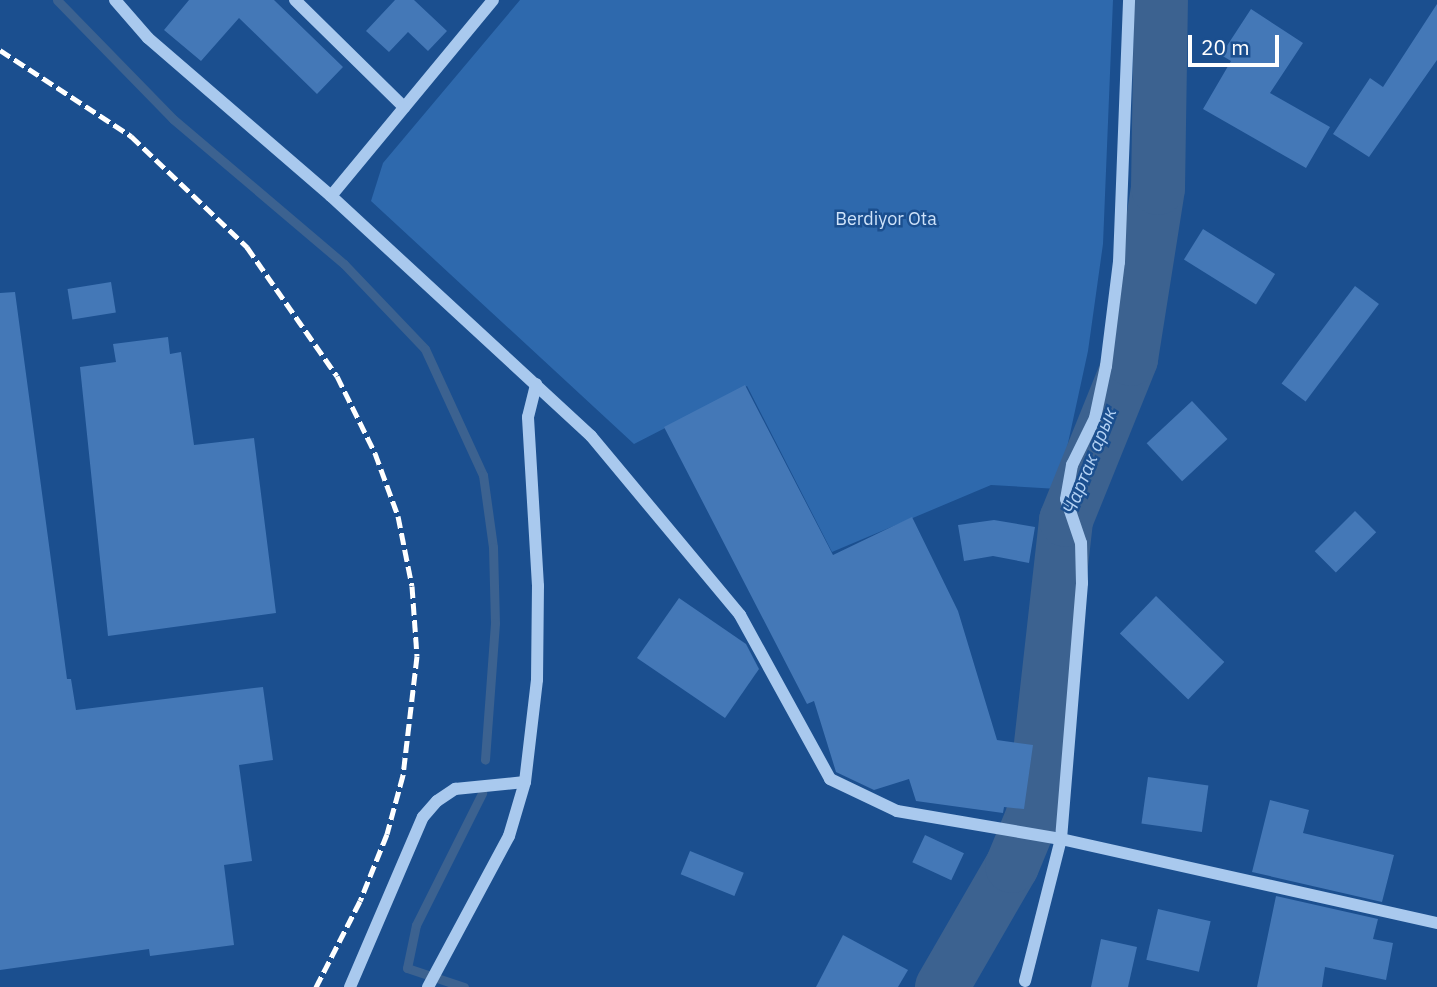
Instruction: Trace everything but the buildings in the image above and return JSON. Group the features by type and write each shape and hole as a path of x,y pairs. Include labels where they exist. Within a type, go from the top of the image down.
{"street":[{"path":"116,0 148,38 331,196 591,436 740,615 831,779 897,811 1011,833 1061,839 1437,923"},
{"path":"295,0 404,107"},
{"path":"331,196 493,0"},
{"path":"1025,981 1061,839 1082,583 1081,543 1066,499 1072,465 1095,418 1106,366 1119,262 1129,0"},
{"path":"428,987 509,836 526,782 537,680 537,561 528,417 536,384"},
{"path":"351,987 424,817 437,801 454,789 526,782"}],"green space":[{"name":"Berdiyor Ota","path":"520,0 1113,0 1103,244 1088,351 1058,489 991,485 832,552 747,386 634,444 371,201 383,163"}],"waterway":[{"path":"57,0 173,119 344,264 425,349 483,475 493,547 495,623 485,760"},
{"name":"Чартак арык","path":"942,987 1012,866 1033,815 1066,520 1131,359 1158,188 1161,0"},
{"path":"464,987 407,968 416,925 482,793"}],"railway":[{"path":"0,50 131,136 247,247 337,376 375,453 398,516 412,586 417,656 403,775 387,834 360,901 316,987"}]}
